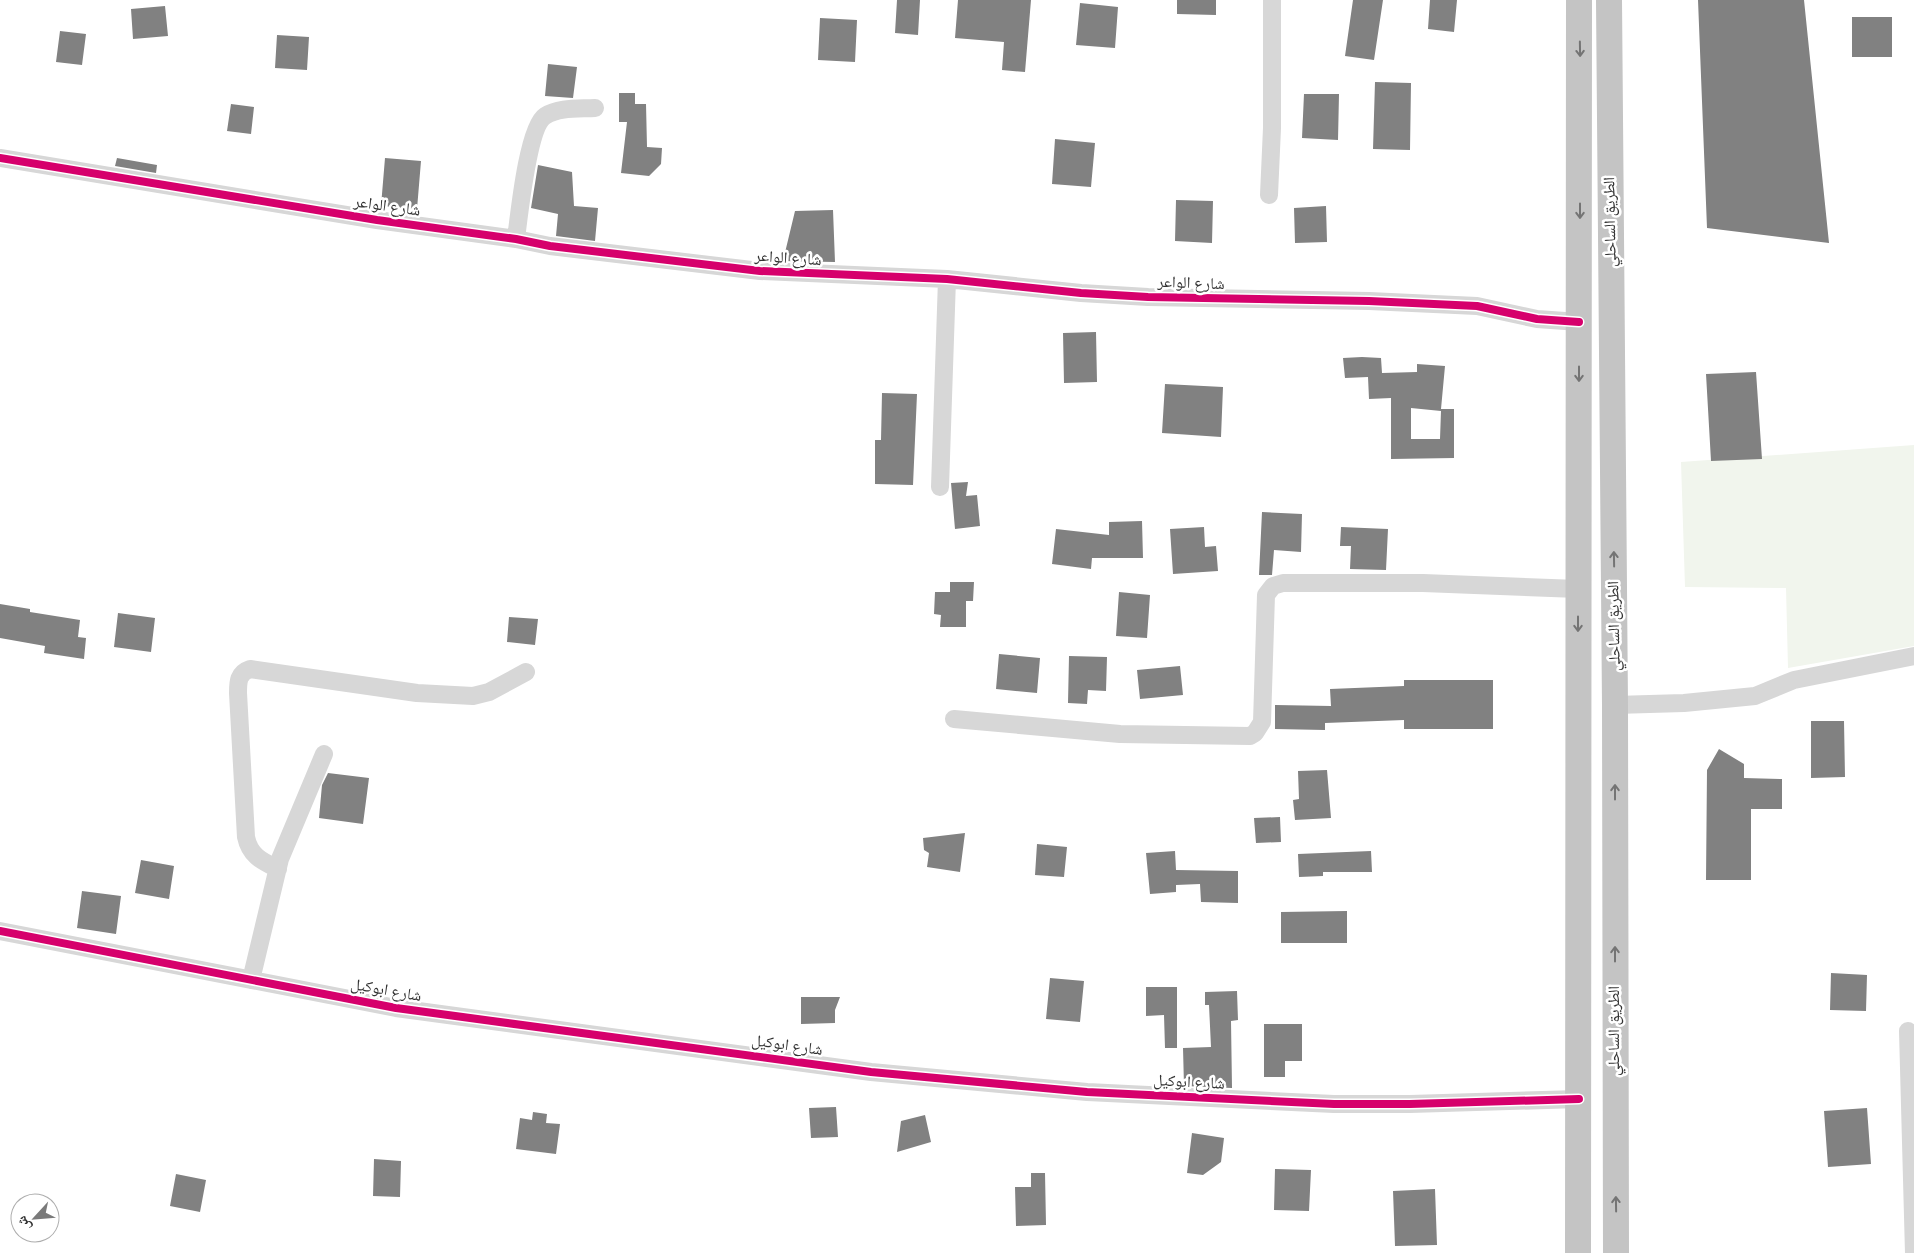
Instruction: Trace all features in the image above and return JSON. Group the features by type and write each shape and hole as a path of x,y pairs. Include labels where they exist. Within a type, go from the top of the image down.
{"highway":[{"name":"الطريق الساحلي","path":"1578,1253 1579,0"},
{"name":"الطريق الساحلي","path":"1609,0 1615,705 1614,1141 1616,1253"}],"street":[{"path":"1269,194 1272,118 1272,0"},
{"path":"516,239 533,138 541,120 557,110 595,108"},
{"name":"شارع الواعر","path":"0,158 377,220 516,239 550,246 760,271 947,279 1081,293 1148,297 1369,301 1477,306 1537,319 1580,322"},
{"path":"940,487 947,279"},
{"path":"954,720 1120,734 1250,736 1256,733 1262,722 1266,595 1273,586 1283,583 1422,583 1578,589"},
{"path":"1615,705 1684,703 1755,696 1794,680 1914,656"},
{"path":"278,868 261,861 254,855 248,846 246,838 238,693 242,672 250,669 417,693 473,696 489,692 526,672"},
{"path":"251,980 278,868 289,836 324,754"},
{"name":"شارع ابوكيل","path":"0,931 396,1008 871,1072 993,1085 1087,1092 1371,1105 1579,1099"},
{"path":"1908,1031 1914,1253"}],"shaded area":[{"path":"1914,445 1914,646 1788,668 1786,588 1685,587 1681,462"}],"building":[{"path":"897,0 920,0 918,35 895,33"},
{"path":"958,0 1031,0 1025,72 1002,70 1004,42 955,38"},
{"path":"1177,0 1216,0 1216,15 1177,14"},
{"path":"1353,0 1383,0 1374,60 1345,56"},
{"path":"1430,0 1457,0 1454,32 1428,29"},
{"path":"1698,0 1804,0 1829,243 1707,228"},
{"path":"1080,3 1118,7 1115,48 1076,45"},
{"path":"165,6 168,36 133,39 131,9"},
{"path":"1852,17 1892,17 1892,57 1852,57"},
{"path":"820,18 857,20 855,62 818,60"},
{"path":"60,31 86,34 82,65 56,62"},
{"path":"277,35 309,37 307,70 275,68"},
{"path":"548,64 577,67 573,98 545,96"},
{"path":"1375,82 1411,83 1410,150 1373,149"},
{"path":"619,93 635,93 635,104 646,104 647,147 662,148 661,164 649,176 621,173 627,122 619,122"},
{"path":"1304,94 1339,94 1338,140 1302,138"},
{"path":"231,104 254,107 251,134 227,131"},
{"path":"1055,139 1095,143 1091,187 1052,184"},
{"path":"117,158 157,165 156,173 115,166"},
{"path":"385,158 421,161 417,209 381,206"},
{"path":"538,165 572,172 574,206 598,208 595,241 556,236 558,214 531,208"},
{"path":"1176,200 1213,201 1212,243 1175,241"},
{"path":"1326,206 1327,242 1295,243 1294,208"},
{"path":"833,210 835,262 783,261 795,211"},
{"path":"1096,332 1097,382 1064,383 1063,333"},
{"path":"1343,358 1381,358 1382,373 1417,372 1417,364 1445,366 1441,409 1454,409 1454,458 1391,459 1391,398 1369,399 1368,377 1345,378","holes":["1411,408 1441,411 1440,439 1411,439"]},
{"path":"1756,372 1762,459 1711,461 1706,374"},
{"path":"1165,384 1223,387 1221,437 1162,433"},
{"path":"882,393 917,394 913,485 875,484 875,440 881,440"},
{"path":"968,482 966,496 977,495 980,526 955,529 951,483"},
{"path":"1262,512 1302,514 1301,552 1274,550 1272,575 1259,575"},
{"path":"1142,521 1143,558 1092,558 1091,569 1052,564 1056,529 1109,535 1109,522"},
{"path":"1204,527 1205,547 1216,546 1218,571 1173,574 1170,529"},
{"path":"1341,527 1388,529 1386,570 1350,569 1351,546 1340,546"},
{"path":"950,582 974,582 973,601 966,601 966,627 940,627 941,615 934,614 935,592 950,592"},
{"path":"1119,592 1150,595 1147,638 1116,636"},
{"path":"0,604 30,609 30,612 80,620 78,637 86,638 84,659 44,653 45,646 0,638"},
{"path":"118,613 155,618 151,652 114,647"},
{"path":"509,617 538,619 535,645 507,642"},
{"path":"999,654 1040,658 1037,693 996,689"},
{"path":"1069,656 1107,657 1106,691 1088,690 1087,704 1068,703"},
{"path":"1180,666 1183,695 1140,699 1137,670"},
{"path":"1404,680 1493,680 1493,729 1404,729 1404,720 1325,723 1325,730 1275,729 1275,705 1331,706 1330,689 1404,686"},
{"path":"1811,721 1844,721 1845,777 1811,778"},
{"path":"1719,749 1744,764 1744,778 1782,779 1782,809 1751,809 1751,880 1706,880 1707,770"},
{"path":"1327,770 1331,818 1295,820 1293,800 1299,799 1298,771"},
{"path":"328,773 369,778 363,824 319,818 322,785"},
{"path":"1280,817 1281,842 1256,843 1254,818"},
{"path":"965,833 960,872 927,867 929,853 924,850 923,838"},
{"path":"1037,844 1067,847 1064,877 1035,875"},
{"path":"1175,851 1176,870 1238,871 1238,903 1201,902 1200,884 1176,885 1176,892 1150,894 1146,853"},
{"path":"1371,851 1372,872 1323,872 1323,876 1299,877 1298,854"},
{"path":"141,860 174,866 169,899 135,893"},
{"path":"82,891 121,896 116,934 77,928"},
{"path":"1347,911 1347,943 1281,943 1281,912"},
{"path":"1831,973 1867,975 1866,1011 1830,1010"},
{"path":"1050,978 1084,981 1080,1022 1046,1019"},
{"path":"1146,987 1177,987 1177,1048 1165,1048 1164,1015 1146,1016"},
{"path":"1237,991 1238,1020 1231,1021 1232,1088 1184,1086 1183,1048 1211,1047 1209,1005 1205,1005 1205,992"},
{"path":"801,997 840,997 835,1010 835,1023 801,1024"},
{"path":"1264,1024 1302,1024 1302,1061 1285,1061 1285,1077 1264,1077"},
{"path":"836,1107 838,1137 811,1138 809,1108"},
{"path":"1867,1108 1871,1164 1828,1167 1824,1111"},
{"path":"533,1112 547,1114 546,1123 560,1124 556,1154 516,1149 520,1118 532,1120"},
{"path":"925,1115 931,1142 897,1152 901,1121"},
{"path":"1192,1133 1224,1138 1221,1162 1203,1175 1187,1173"},
{"path":"374,1159 401,1161 400,1197 373,1196"},
{"path":"1275,1169 1311,1170 1309,1211 1274,1210"},
{"path":"1031,1173 1045,1173 1046,1225 1016,1226 1015,1187 1031,1187"},
{"path":"176,1174 206,1180 200,1212 170,1206"},
{"path":"1435,1189 1437,1245 1395,1246 1393,1191"}],"cycle path":[{"path":"0,158 377,220 516,239 550,246 760,271 947,279 1081,293 1148,297 1369,301 1477,306 1537,319 1579,322"},
{"path":"0,931 396,1008 871,1072 1087,1092 1334,1104 1410,1104 1579,1099"}]}
